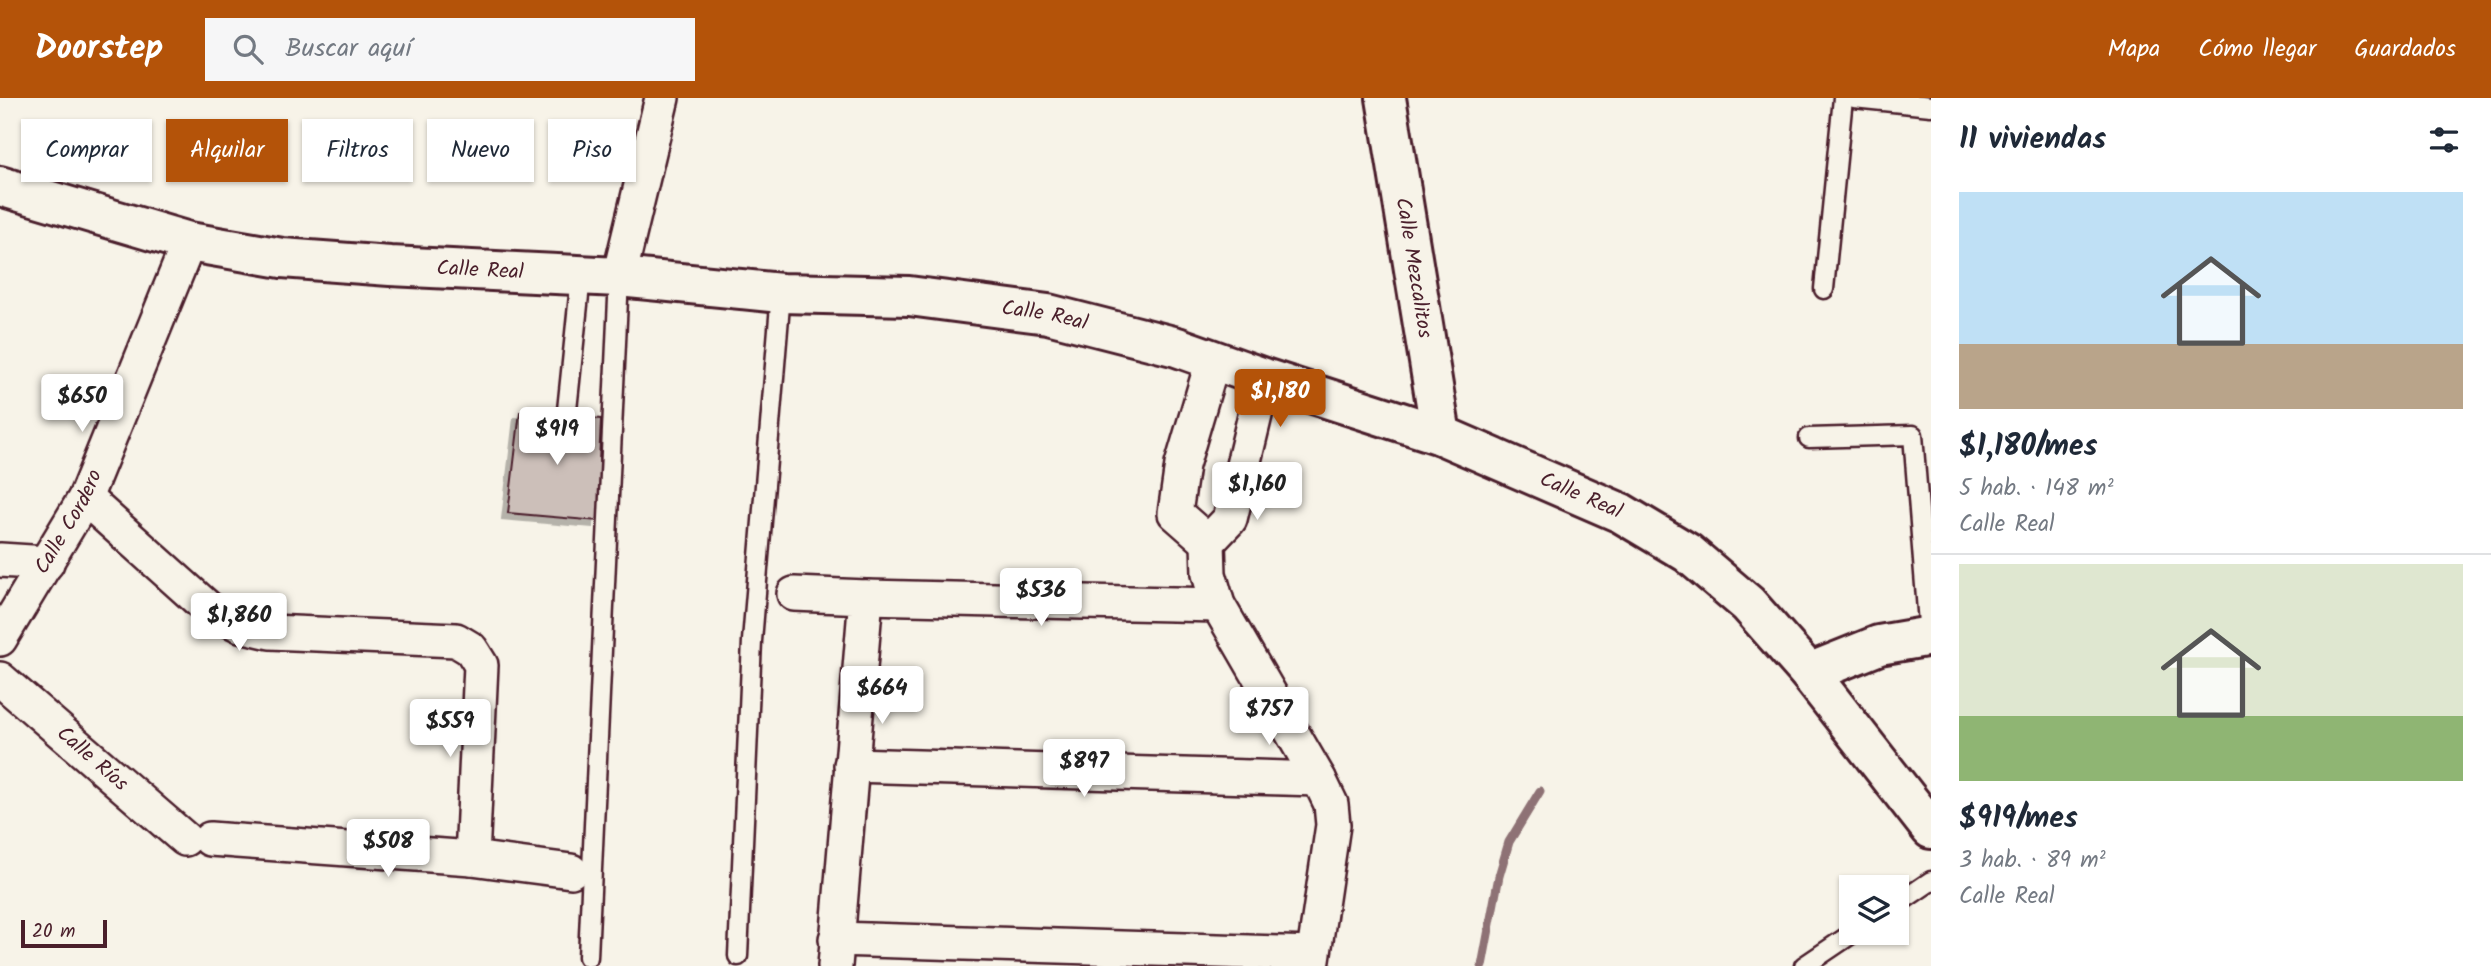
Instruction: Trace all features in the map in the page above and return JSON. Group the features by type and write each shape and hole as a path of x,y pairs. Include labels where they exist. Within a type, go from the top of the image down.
{"main road":[{"name":"Calle Mezcalitos","path":"1387,98 1441,435"},
{"name":"Calle Real","path":"0,186 189,242 282,258 619,277 781,293 909,296 1048,314 1177,347 1441,435 1621,513 1688,553 1748,604 1809,673 1931,829"},
{"path":"1809,673 1880,645 1930,636"}],"street":[{"path":"619,277 662,98"},
{"name":"Calle Cordero","path":"0,639 85,498 189,242"},
{"path":"1208,542 1175,513 1182,465 1213,360"},
{"path":"866,597 835,953 1312,960 1333,825 1331,804 1218,605 1209,574 1208,542 1230,519 1264,378"},
{"path":"85,498 211,611 240,625 270,632 456,640 471,649 481,665 472,858 571,871"},
{"path":"0,560 47,563"},
{"path":"794,594 1218,605"},
{"name":"Calle Ríos","path":"0,679 197,839 472,858"},
{"path":"851,765 1319,779"}],"lane":[{"path":"1824,289 1843,98"},
{"path":"1854,98 1931,106"},
{"path":"567,410 581,276"},
{"path":"588,957 619,277"},
{"path":"738,956 752,641 781,293"},
{"path":"1809,438 1913,435 1930,636"},
{"path":"1909,896 1931,881"},
{"path":"1804,966 1839,942"}],"building":[{"path":"520,412 601,419 599,462 602,463 598,521 508,513"}],"waterway":[{"path":"1482,966 1499,876 1509,842 1540,791"}]}
